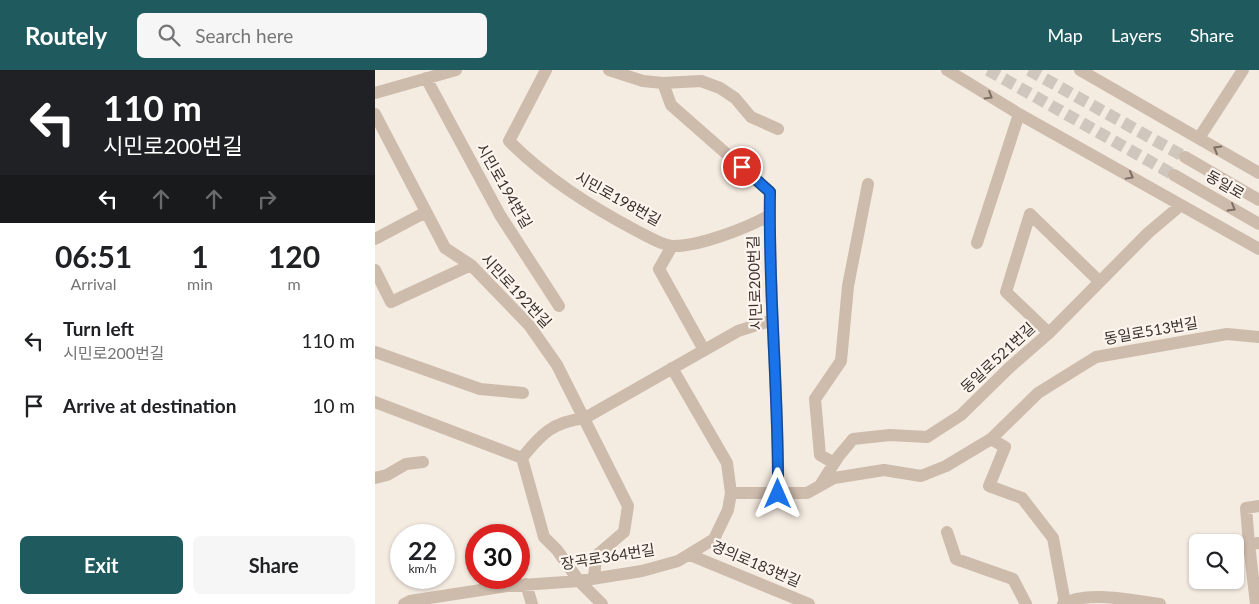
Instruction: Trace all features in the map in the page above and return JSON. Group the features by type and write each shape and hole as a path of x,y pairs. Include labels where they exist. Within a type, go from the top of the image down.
{"street":[{"path":"375,93 456,70"},
{"name":"시민로198번길","path":"546,70 509,141 528,160 578,198 650,237 671,246"},
{"path":"609,70 643,81 663,84 701,81 720,88 735,98 751,117 778,129"},
{"path":"947,70 1019,114 1259,249"},
{"path":"1080,70 1259,173"},
{"path":"1199,138 1243,70"},
{"name":"시민로194번길","path":"426,78 500,215 559,306"},
{"name":"시민로200번길","path":"663,84 671,105 770,192 773,320 779,444 778,494"},
{"name":"시민로192번길","path":"375,114 445,248 471,265 529,325 557,365 628,506 624,532 596,556 594,578"},
{"path":"977,243 1019,114"},
{"name":"동일로","path":"1185,157 1259,200"},
{"name":"동일로","path":"1174,175 1259,224"},
{"path":"834,463 820,455 815,399 841,360 848,286 868,184"},
{"name":"동일로521번길","path":"820,486 834,463 853,439 890,435 927,438 961,415 1010,367 1049,333 1099,281 1181,205"},
{"path":"375,238 426,212"},
{"path":"1049,333 1006,292 1030,214 1099,281"},
{"path":"704,350 659,269 671,246 719,238 770,215"},
{"path":"375,270 391,302 471,265"},
{"path":"522,458 534,443 552,427 565,420 585,418 738,331 773,320"},
{"name":"동일로513번길","path":"731,493 807,493 834,478 884,470 921,476 946,466 991,439 1038,393 1096,357 1227,334 1259,337"},
{"path":"375,352 480,389 523,393"},
{"name":"장곡로364번길","path":"530,584 579,581 642,571 678,561 714,539 728,510 731,493 727,463 672,368"},
{"path":"375,402 522,458"},
{"path":"991,439 1005,447 989,486 1022,498 1053,538 1064,604 1072,599 1102,598 1160,604"},
{"path":"522,458 544,537 557,550 579,581 602,604"},
{"path":"375,478 406,464 423,462"},
{"path":"1256,604 1254,543 1246,508 1259,506"},
{"path":"947,532 956,559 1013,579 1026,604"},
{"name":"경의로183번길","path":"690,554 788,600 809,604"},
{"name":"장곡로364번길","path":"404,604 419,599 490,589"},
{"path":"528,589 532,604"}],"tunnel":[{"path":"988,70 1174,175"},
{"path":"1029,70 1185,157"}],"route":[{"path":"742,167 770,192 769,233 779,444 778,494"}]}
